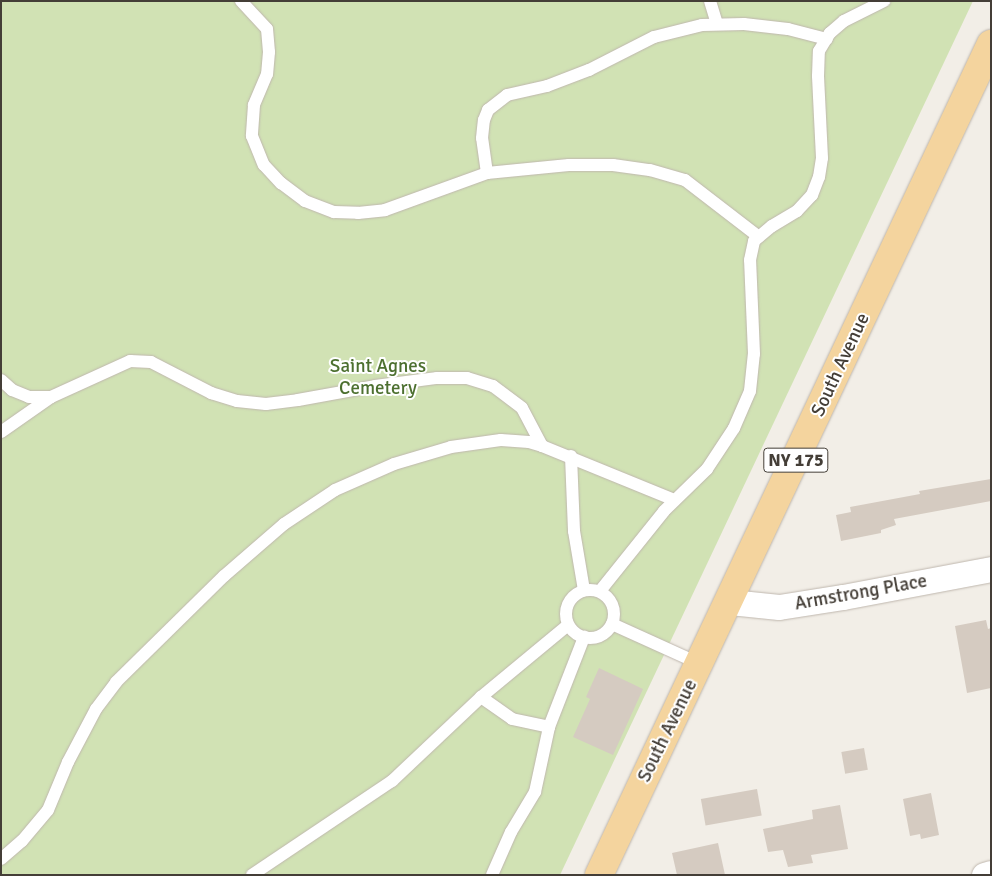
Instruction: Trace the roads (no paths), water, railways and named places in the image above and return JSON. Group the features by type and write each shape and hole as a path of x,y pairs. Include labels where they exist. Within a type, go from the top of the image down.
{"main road":[{"name":"South Avenue","path":"599,875 730,602 991,44"}],"street":[{"name":"Armstrong Place","path":"730,602 779,607 843,598 991,569"},
{"path":"984,875 991,874"}],"lane":[{"path":"241,1 267,29 270,52 267,74 254,105 252,136 264,165 281,183 305,201 334,212 358,213 385,210 487,173 569,165 613,165 650,170 685,180 759,237"},
{"path":"710,1 717,24"},
{"path":"600,592 674,500 707,469 734,428 750,390 754,354 750,260 754,242 772,226 797,211 812,195 819,177 822,158 818,76 819,51 830,33 844,21 884,1"},
{"path":"487,173 482,138 484,120 488,110 507,95 547,86 588,70 654,37 702,25 744,24 788,29 827,39"},
{"path":"1,432 52,397 130,360 151,362 211,393 237,401 266,404 375,386 437,378 467,378 493,386 522,408 542,446"},
{"path":"1,380 12,390 29,397 52,397"},
{"path":"1,859 22,841 48,810 68,762 96,709 116,682 224,576 284,524 335,490 394,464 451,447 501,440 529,442 542,446 674,500"},
{"path":"570,456 574,531 584,590"},
{"path":"584,590 600,592 611,602 614,609 612,624 600,636 584,637 576,634 568,625 565,612 567,605 577,593 584,590"},
{"path":"612,624 700,664"},
{"path":"252,875 392,781 482,697 568,625"},
{"path":"492,875 511,832 535,792 548,726 584,637"},
{"path":"482,697 512,720 548,726"}],"park label":[{"name":"Saint Agnes Cemetery","path":"378,378"}]}
